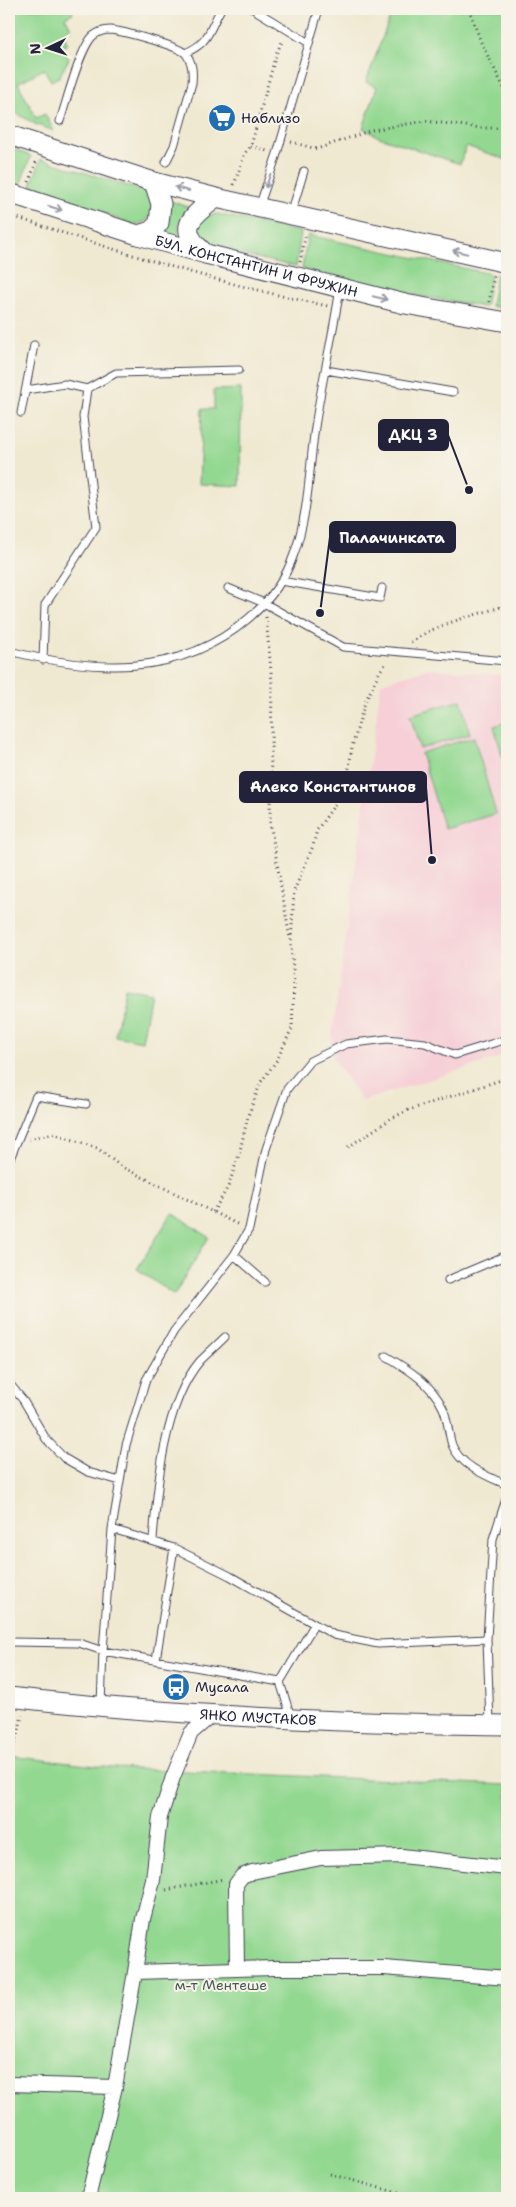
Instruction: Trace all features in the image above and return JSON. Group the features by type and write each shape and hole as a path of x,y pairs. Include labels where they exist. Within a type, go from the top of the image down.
{"street":[{"path":"9,135 154,182 216,198 502,262"},
{"path":"138,235 151,231 159,223 161,204 154,182"},
{"name":"БУЛ. КОНСТАНТИН И ФРУЖИН","path":"16,195 138,235 206,254 405,304 507,322"},
{"path":"206,254 190,240 188,226 192,217 200,209 216,198"},
{"name":"ЯНКО МУСТАКОВ","path":"17,1698 101,1708 212,1715 499,1725"},
{"path":"88,2198 115,2087 134,1972 150,1892 160,1817 190,1733 212,1715"},
{"path":"237,1969 236,1884 242,1876 252,1872 321,1858 402,1856 507,1868"},
{"path":"134,1972 384,1968 507,1978"},
{"path":"9,2084 115,2087"}],"lane":[{"path":"60,121 84,48 92,37 101,31 111,30 164,44 186,53 197,49 205,42 221,9"},
{"path":"253,9 309,43"},
{"path":"259,207 278,154 319,9"},
{"path":"166,162 174,146 192,84 192,66 186,53"},
{"path":"291,214 304,171"},
{"path":"9,651 43,660 80,666 116,667 149,664 178,658 206,648 231,634 264,603 281,581 294,555 303,526 315,426 340,288"},
{"path":"21,413 34,345"},
{"path":"26,390 64,384 87,389 116,373 239,370"},
{"path":"326,370 453,392"},
{"path":"43,660 45,605 96,527 83,416 87,389"},
{"path":"281,581 380,598 382,588"},
{"path":"228,588 264,603 342,647 507,661"},
{"path":"101,1708 112,1529 126,1445 146,1380 174,1331 234,1255 248,1229 266,1149 287,1089 310,1061 346,1044 388,1039 425,1043 455,1055 507,1039"},
{"path":"9,1161 36,1096 86,1104"},
{"path":"234,1255 265,1282"},
{"path":"448,1280 507,1255"},
{"path":"153,1540 155,1508 165,1444 178,1399 199,1362 225,1338"},
{"path":"386,1356 410,1370 430,1388 443,1408 453,1448 474,1471 507,1485"},
{"path":"9,1383 23,1400 46,1439 64,1458 88,1472 120,1481"},
{"path":"499,1725 487,1639 493,1539 507,1496"},
{"path":"112,1529 174,1548 230,1576 334,1635 378,1644 487,1639"},
{"path":"156,1660 174,1548"},
{"path":"292,1719 280,1682 314,1625"},
{"path":"9,1642 79,1643 103,1651 280,1682"}],"path":[{"path":"469,9 481,42 507,94"},
{"path":"264,150 251,146 276,54 287,31"},
{"path":"282,140 317,149 372,130 426,121 481,128 507,128"},
{"path":"17,218 16,195 41,146"},
{"path":"9,215 127,254 292,299"},
{"path":"486,319 502,262"},
{"path":"213,1212 228,1187 239,1155 248,1116 261,1082 277,1060 292,1028 294,983 291,944 270,822 272,682 264,603"},
{"path":"291,944 292,909 296,884 313,846 317,830 346,788 352,747 365,702 380,672 396,651 424,633 451,621 507,605"},
{"path":"348,1147 392,1118 409,1110 507,1078"},
{"path":"18,1140 34,1139 53,1133 98,1148 122,1167 248,1229"},
{"path":"9,1758 18,1734 17,1698"},
{"path":"150,1892 242,1876"},
{"path":"330,2174 398,2193 405,2198"}],"shaded area":[{"path":"430,668 507,676 507,1055 362,1101 334,1060 332,1037 381,683"}],"green space":[{"path":"9,9 71,9 73,13 65,17 72,30 63,34 68,44 62,47 69,59 59,77 51,81 44,69 18,83 36,118 45,114 54,131 35,124 9,109"},
{"path":"393,9 507,9 507,160 466,146 460,164 379,137 363,128 377,87 366,82"},
{"path":"9,147 31,156 20,185 9,181"},
{"path":"41,159 144,191 151,202 152,212 150,217 141,223 133,225 31,186"},
{"path":"171,201 189,207 180,222 178,230 180,240 162,235 169,224"},
{"path":"217,214 301,232 296,267 209,247 197,231 200,220"},
{"path":"308,235 491,274 485,307 414,295 302,269"},
{"path":"496,274 507,276 507,309 491,306"},
{"path":"241,389 240,486 199,484 202,409 214,409 214,390"},
{"path":"461,700 470,734 420,749 410,715"},
{"path":"507,722 507,773 494,726"},
{"path":"474,737 496,814 444,829 421,753"},
{"path":"125,988 151,993 142,1041 115,1036"},
{"path":"172,1213 209,1237 174,1295 137,1269"},
{"name":"м-т Ментeше","path":"9,1756 114,1768 507,1785 507,2198 9,2198"}],"place":[{"name":"Наблизо","path":"222,118"},
{"name":"ДКЦ 3","path":"469,490"},
{"name":"Палачинката","path":"320,613"},
{"name":"Алеко Константинов","path":"432,860"},
{"name":"Мусала","path":"176,1687"}]}
